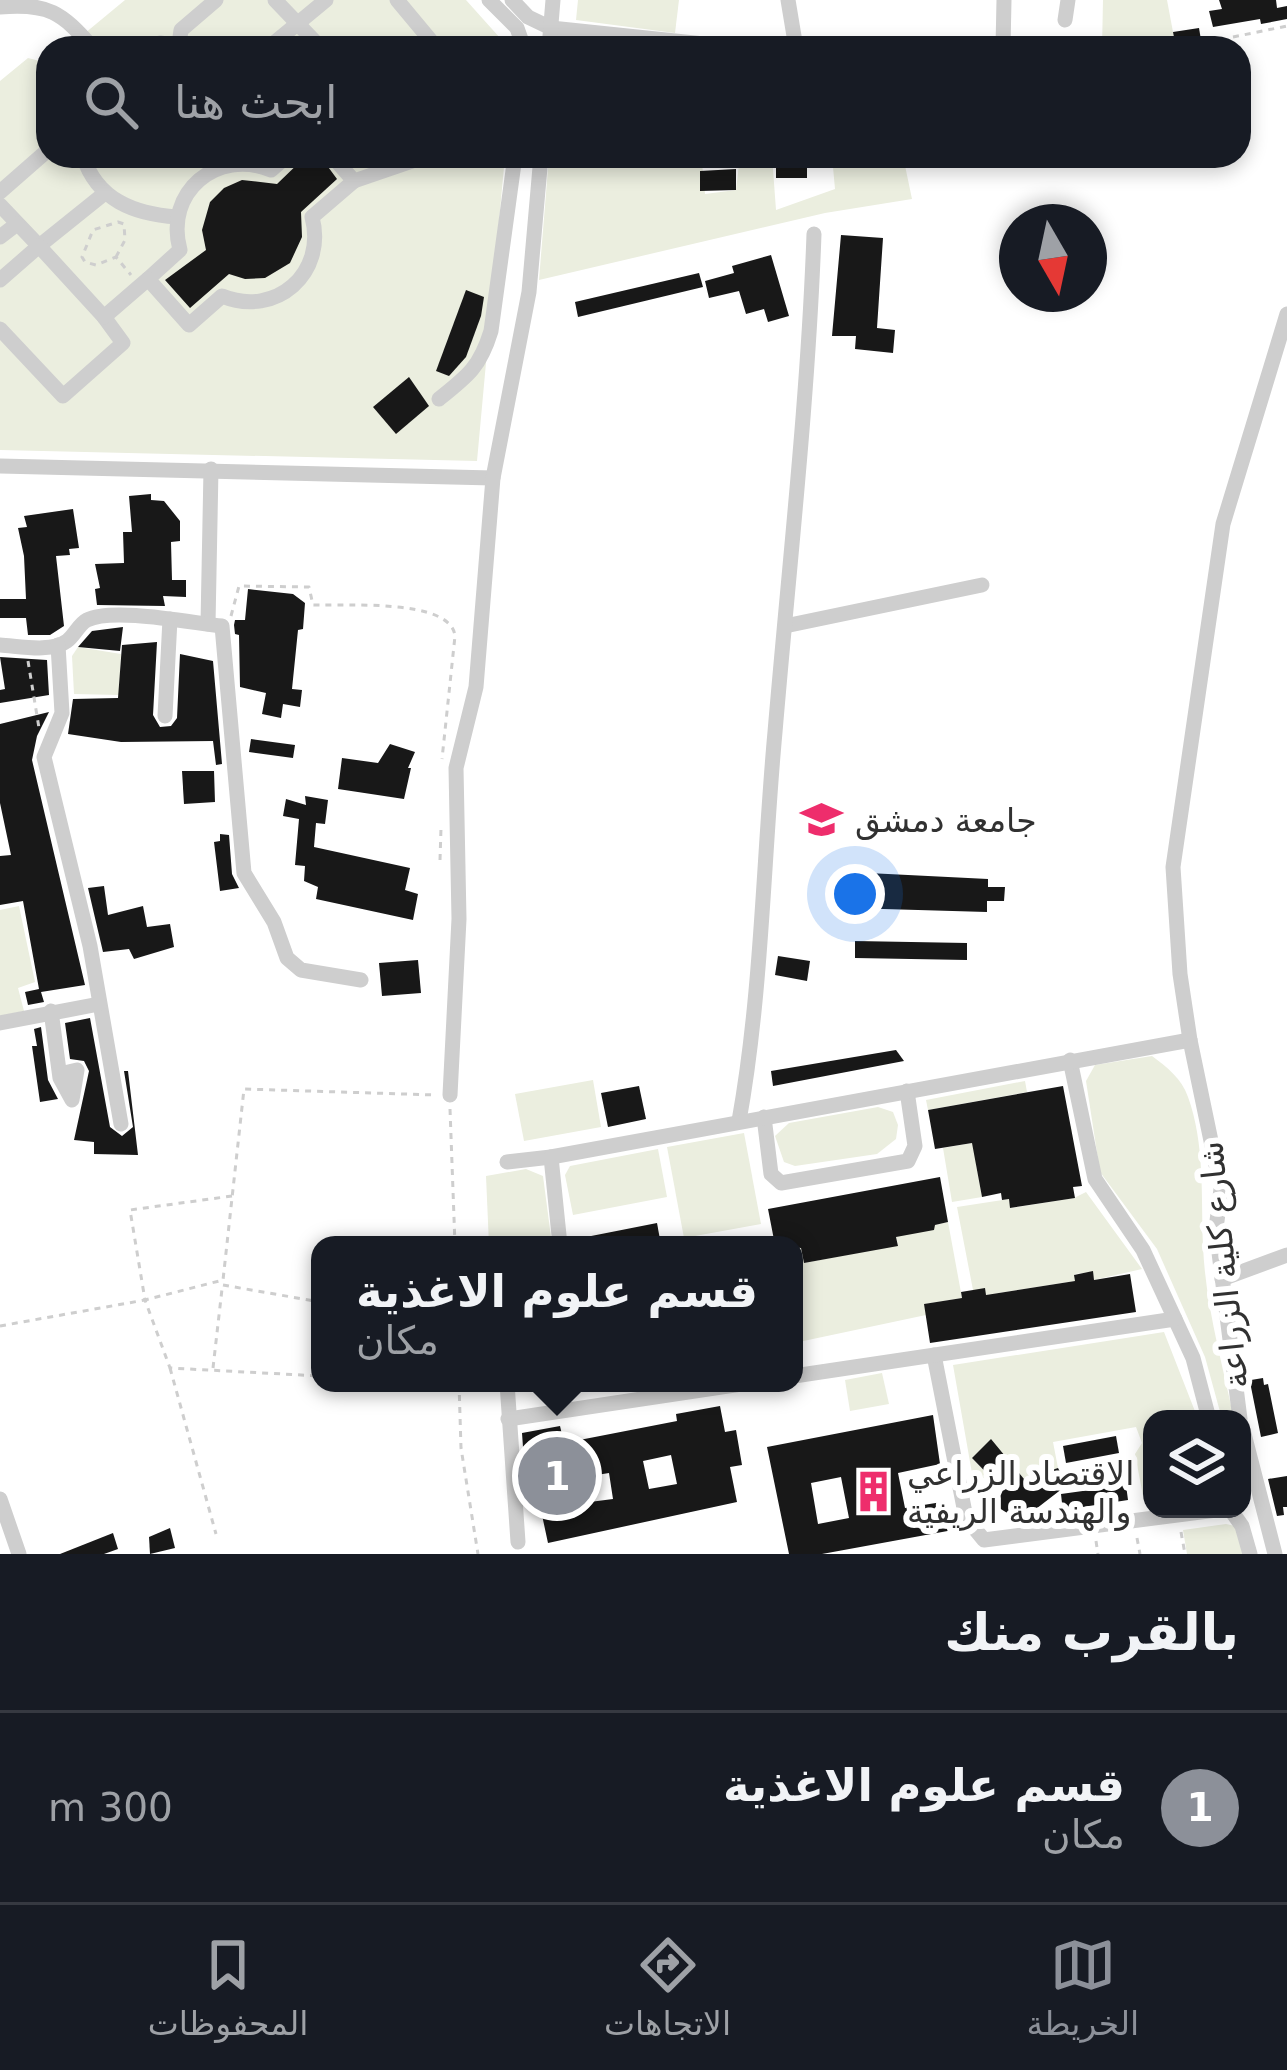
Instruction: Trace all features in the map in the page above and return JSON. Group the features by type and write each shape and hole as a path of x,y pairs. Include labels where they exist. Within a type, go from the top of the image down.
{"street":[{"path":"63,0 68,20"},
{"path":"183,36 181,30 216,0"},
{"path":"275,0 311,36"},
{"path":"283,36 326,0"},
{"path":"397,0 427,36"},
{"path":"489,0 520,36"},
{"path":"512,0 528,17 551,28 627,36"},
{"path":"550,36 554,0"},
{"path":"788,0 794,36"},
{"path":"1003,36 1004,0"},
{"path":"1065,20 1068,0"},
{"path":"0,7 28,4 50,9 82,36"},
{"path":"0,192 36,160"},
{"path":"89,168 105,193 135,211 177,218"},
{"path":"104,317 180,250 177,218 194,183 217,168"},
{"path":"343,168 354,181"},
{"path":"144,282 189,325 222,296 253,302 278,297 298,282 312,260 313,217 354,181 396,168"},
{"path":"439,399 475,369 491,331 512,168"},
{"path":"450,1095 459,919 456,767 476,687 493,478 530,292 540,168"},
{"path":"0,280 105,193"},
{"path":"0,205 104,317 122,347 63,396 0,329"},
{"path":"0,237 17,224"},
{"path":"740,1121 750,1063 809,368 814,234"},
{"name":"شارع كلية الزراعة","path":"1239,1410 1216,1229 1221,1189 1180,974 1173,867 1223,524 1287,314"},
{"path":"0,466 493,478"},
{"path":"211,469 215,628 244,873 294,965 361,980"},
{"path":"785,626 982,585"},
{"path":"0,645 58,645 87,620 112,616 170,619 215,628"},
{"path":"165,716 170,619"},
{"path":"58,645 62,713 44,758 90,946 121,1124"},
{"path":"0,1023 99,1004"},
{"path":"51,1011 60,1074"},
{"path":"507,1162 1190,1040"},
{"path":"1070,1060 1094,1179 1143,1250 1193,1358 1207,1410"},
{"path":"764,1117 771,1174 781,1183 908,1161 915,1146 907,1091"},
{"path":"551,1157 559,1236"},
{"path":"1222,1279 1287,1255"},
{"path":"803,1375 1175,1319"},
{"path":"934,1355 966,1518 986,1547 1170,1518"},
{"path":"506,1392 518,1542"},
{"path":"508,1419 688,1392"},
{"name":"شارع كلية الزراعة","path":"1251,1462 1275,1554"},
{"path":"0,1499 19,1554"},
{"path":"1235,1518 1250,1554"}],"path":[{"path":"1238,36 1287,26"},
{"path":"124,224 125,240 116,257 96,265 85,262 84,249 92,230 124,224"},
{"path":"116,257 144,282"},
{"path":"215,628 228,628 239,586 308,587 313,605 422,609 447,618 454,636 442,758"},
{"path":"26,647 44,758"},
{"path":"440,860 441,819"},
{"path":"212,1370 244,1090 450,1095 455,1236"},
{"path":"215,1534 170,1368 145,1300 130,1210 232,1196"},
{"path":"0,1326 223,1282 311,1300"},
{"path":"170,1368 311,1376"},
{"path":"460,1392 461,1448 478,1554"},
{"path":"1180,1526 1185,1554"},
{"path":"1137,1533 1140,1554"},
{"path":"1096,1540 1098,1554"}],"shaded area":[{"path":"125,0 466,0 498,36 82,36"},
{"path":"578,0 679,0 675,33 576,20"},
{"path":"1103,0 1167,0 1174,36 1102,36"},
{"path":"28,58 36,60 36,168 504,168 477,461 0,450 0,81"},
{"path":"548,168 702,168 705,194 736,190 739,168 773,168 776,210 835,189 833,168 906,168 912,199 825,213 539,280"},
{"path":"78,647 121,654 119,695 74,694 72,656"},
{"path":"19,906 35,982 18,988 24,1011 0,1016 0,910"},
{"path":"1152,1056 1188,1097 1200,1152 1207,1289 1232,1410 1220,1410 1205,1357 1157,1249 1100,1172 1086,1081 1095,1065"},
{"path":"593,1080 601,1127 524,1141 515,1094"},
{"path":"1025,1081 1027,1092 928,1110 926,1100"},
{"path":"878,1107 893,1112 898,1125 896,1139 877,1154 795,1166 784,1162 775,1136 789,1123"},
{"path":"1071,1126 1074,1147 976,1164 982,1197 952,1202 943,1148"},
{"path":"744,1133 761,1224 684,1236 667,1147"},
{"path":"658,1149 667,1197 573,1215 565,1175 570,1166"},
{"path":"526,1169 543,1176 551,1236 489,1236 486,1176"},
{"path":"1086,1192 1142,1269 1094,1280 1092,1272 1075,1274 1075,1281 986,1295 973,1290 957,1207 1009,1199 1011,1208"},
{"path":"948,1222 962,1298 925,1304 926,1315 803,1341 803,1258 804,1263 898,1245 895,1232 933,1230"},
{"path":"1164,1332 1194,1410 1143,1410 1143,1496 1135,1454 1142,1443 1136,1427 1053,1442 1058,1468 1024,1479 991,1440 972,1458 990,1477 973,1479 953,1365"},
{"path":"882,1373 889,1404 850,1411 845,1380"},
{"path":"1235,1526 1244,1554 1187,1554 1183,1530"}],"building":[{"path":"1219,0 1276,0 1277,8 1287,6 1287,19 1213,27 1209,11 1222,9"},
{"path":"1199,28 1200,36 1174,36 1173,32"},
{"path":"294,168 329,168 337,179 301,212 302,237 290,263 265,278 229,274 190,308 165,280 206,250 202,230 210,202 224,188 242,180 277,184"},
{"path":"776,168 807,168 807,178 776,178"},
{"path":"736,169 736,190 700,191 700,171"},
{"path":"841,235 883,238 877,328 895,330 893,353 855,349 856,336 832,336"},
{"path":"771,255 789,316 768,322 764,309 746,314 739,291 709,298 705,281 734,273 732,266"},
{"path":"699,273 703,287 578,317 575,302"},
{"path":"466,290 484,297 481,316 466,357 449,376 436,371"},
{"path":"409,377 429,406 396,434 373,407"},
{"path":"151,494 151,500 164,501 180,521 180,541 171,542 172,580 186,580 186,597 163,596 165,606 97,605 95,589 100,588 95,564 124,563 123,532 132,532 129,496"},
{"path":"73,509 79,548 69,549 70,555 56,556 64,626 50,635 28,635 26,618 0,618 0,599 26,599 18,528 27,527 24,516"},
{"path":"248,589 293,594 305,603 292,689 302,690 300,707 283,704 281,718 262,714 266,693 240,687 239,635 234,625 235,620 245,620"},
{"path":"123,627 120,651 78,647 92,631"},
{"path":"157,642 153,715 160,727 171,726 177,718 180,654 213,661 222,764 216,765 213,741 121,742 68,734 73,699 118,698 122,645"},
{"path":"0,657 47,660 49,695 0,703 0,690 5,689"},
{"path":"49,712 32,760 85,985 41,992 44,1002 28,1005 25,992 39,989 23,901 0,905 0,856 11,855 0,803 0,724"},
{"path":"251,739 295,745 293,758 249,752"},
{"path":"390,744 415,752 404,799 338,789 342,758 378,763"},
{"path":"182,771 214,771 215,802 184,804"},
{"path":"305,796 328,800 325,824 316,823 314,847 410,868 405,890 418,894 413,920 316,899 318,887 304,881 305,866 295,865 299,819 283,816 286,799 306,805"},
{"path":"220,834 229,835 232,874 239,888 220,891 214,842 220,841"},
{"path":"848,872 988,879 988,887 1005,887 1004,901 987,901 987,912 849,908"},
{"path":"104,886 108,915 143,906 147,927 170,924 174,947 134,959 129,949 103,952 88,888"},
{"path":"855,941 967,943 967,960 855,958"},
{"path":"778,956 810,961 807,981 775,975"},
{"path":"418,960 421,993 382,996 379,963"},
{"path":"90,1018 110,1127 122,1136 133,1127 124,1071 128,1071 138,1155 94,1154 94,1142 74,1140 89,1071 84,1061 70,1059 65,1023"},
{"path":"41,1027 48,1080 58,1099 40,1102 32,1046 37,1046 34,1029"},
{"path":"896,1050 904,1061 773,1086 771,1071"},
{"path":"639,1086 646,1119 608,1127 601,1093"},
{"path":"1063,1086 1082,1186 1073,1187 1075,1198 1010,1208 1009,1199 1002,1200 1001,1193 982,1197 972,1143 935,1149 928,1110"},
{"path":"940,1177 948,1222 935,1225 934,1230 896,1237 898,1246 804,1263 803,1236 773,1236 768,1209"},
{"path":"657,1223 659,1236 591,1236"},
{"path":"1093,1271 1094,1280 1130,1274 1136,1312 930,1343 924,1304 962,1298 961,1292 985,1288 986,1295 1075,1281 1074,1275"},
{"path":"1263,1378 1278,1433 1261,1437 1251,1380"},
{"path":"720,1406 725,1432 736,1430 742,1465 730,1467 737,1502 548,1543 539,1501 527,1503 522,1433 560,1426 564,1443 677,1421 676,1414","holes":["671,1455 677,1484 649,1489 643,1461","609,1473 613,1499 582,1503 578,1478"]},
{"name":"الاقتصاد الزراعي والهندسة الريفية","path":"933,1415 940,1464 898,1473 905,1508 948,1501 953,1530 822,1554 789,1554 767,1447","holes":["841,1477 849,1518 818,1524 811,1483"]},
{"path":"1116,1436 1119,1453 1066,1463 1063,1446"},
{"path":"991,1439 1024,1479 1058,1468 1067,1485 1032,1512 1028,1508 1020,1521 996,1506 1003,1490 972,1458"},
{"path":"1287,1476 1287,1507 1283,1507 1284,1515 1277,1516 1268,1479"},
{"path":"1126,1485 1128,1500 1076,1508 1076,1514 1063,1512 1061,1494"},
{"path":"170,1528 175,1548 150,1554 149,1537"},
{"path":"113,1533 118,1549 104,1554 60,1554"}],"place":[{"name":"جامعة دمشق","path":"821,820"},
{"name":"قسم علوم الاغذية","path":"557,1476"},
{"name":"الاقتصاد الزراعي والهندسة الريفية","path":"873,1492"}]}
